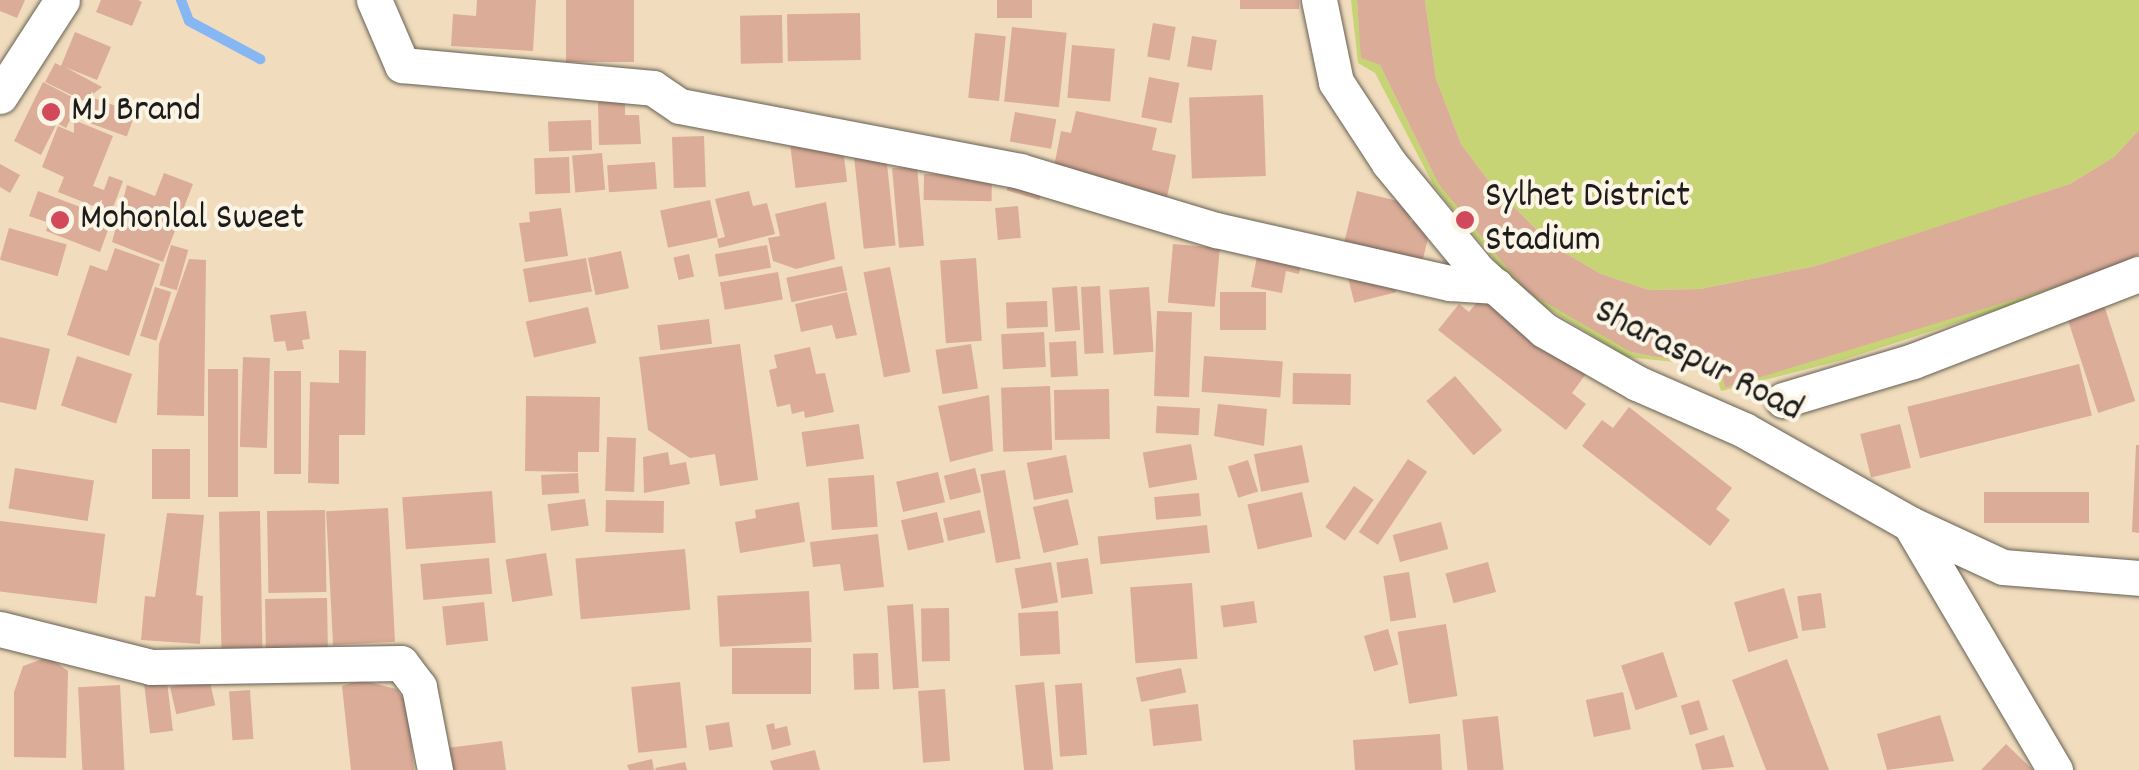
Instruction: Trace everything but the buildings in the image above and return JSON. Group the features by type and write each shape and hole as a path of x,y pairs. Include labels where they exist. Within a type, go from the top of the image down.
{"street":[{"path":"0,96 62,0"},
{"path":"374,0 402,64 654,88 680,106 1020,171 1216,230 1450,283 1496,286"},
{"name":"Sharaspur Road","path":"1319,0 1336,82 1390,163 1496,286 1544,330 1637,384 1744,430 1910,524 2004,567 2139,578"},
{"path":"1783,400 1913,362 2139,274"},
{"path":"1910,524 2055,770"},
{"path":"0,629 151,667 401,663 418,687 434,770"}],"green space":[{"name":"Sylhet District Stadium","path":"1351,0 1357,0 1362,58 1380,65 1438,183 1631,352 1687,363 1718,360 1725,388 2139,258 2113,272 1843,360 1721,391 1713,366 1627,357 1521,292 1434,186 1375,73 1358,63"},
{"name":"Sylhet District Stadium","path":"1425,0 2139,0 2139,130 2114,157 2070,184 1951,223 1816,266 1700,289 1649,290 1601,274 1553,246 1491,184 1461,144 1436,79"}],"waterway":[{"path":"181,0 189,21 260,59"}],"place":[{"name":"MJ Brand","path":"51,112"},
{"name":"Mohonlal Sweet","path":"60,220"},
{"name":"Sylhet District Stadium","path":"1465,220"}]}
